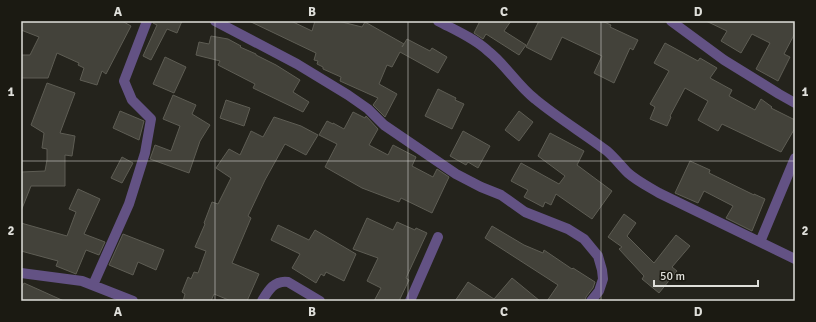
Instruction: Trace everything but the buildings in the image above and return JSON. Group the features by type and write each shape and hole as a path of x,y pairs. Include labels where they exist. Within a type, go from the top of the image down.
{"street":[{"path":"93,285 129,204 145,153 151,119 132,100 124,80 147,21"},
{"path":"215,21 298,64 348,95 368,109 384,125 456,174 501,196 525,212 568,229 584,239 598,256 602,270 603,279 599,291 591,301"},
{"path":"438,21 477,42 489,51 515,78 523,90 571,127 607,152 618,161 628,173 644,185 795,259"},
{"path":"671,21 724,60 795,103"},
{"path":"760,242 795,158"},
{"path":"410,301 438,237"},
{"path":"21,273 82,281 133,301"},
{"path":"262,301 271,287 277,282 283,281 288,282 320,301"}]}
